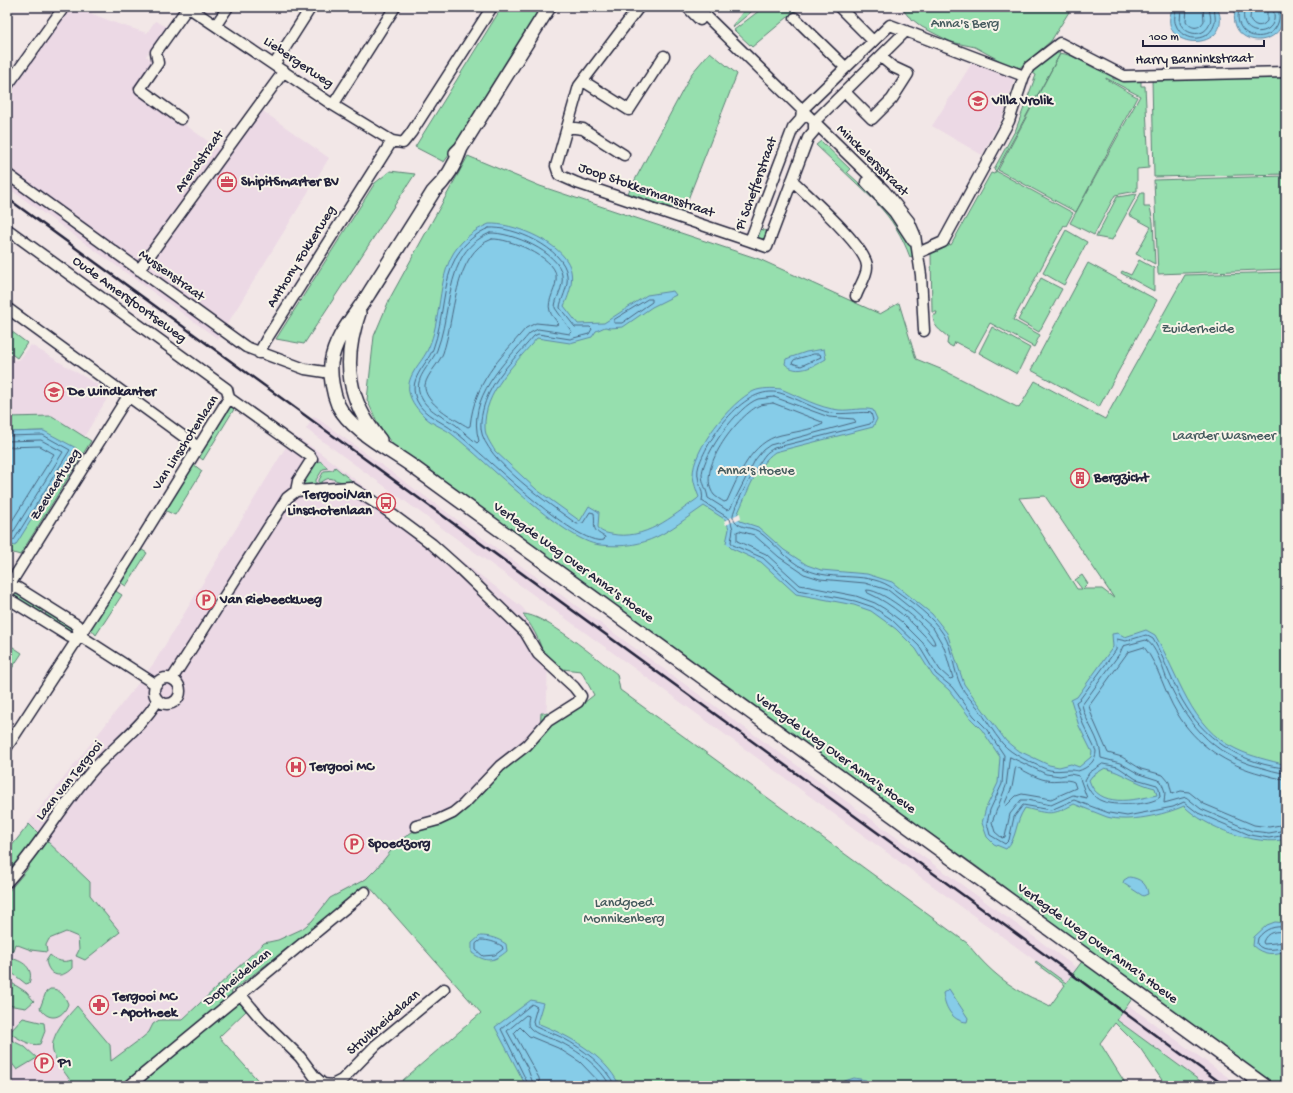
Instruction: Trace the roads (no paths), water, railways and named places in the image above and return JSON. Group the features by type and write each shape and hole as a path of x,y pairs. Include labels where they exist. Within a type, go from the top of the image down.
{"main road":[{"name":"Verlegde Weg Over Anna's Hoeve","path":"550,7 461,148 444,166 438,177 433,192 363,303 346,325 333,357 332,380 339,405 352,423 365,434 386,447 1264,1086"},
{"name":"Verlegde Weg Over Anna's Hoeve","path":"363,303 354,328 348,358 352,386 362,415 386,447"},
{"path":"333,357 340,354 348,358"},
{"path":"332,380 339,391 345,392 352,386"}],"street":[{"path":"7,86 64,7"},
{"path":"181,119 140,89 158,64 156,52 188,7"},
{"name":"Liebergerweg","path":"188,7 333,104 392,141"},
{"path":"216,25 228,7"},
{"path":"274,65 311,7"},
{"path":"333,104 394,7"},
{"path":"392,141 403,142 411,132 492,7"},
{"name":"Joop Stokkermansstraat","path":"639,7 579,86 556,166 559,175 572,181 750,241"},
{"name":"Minckelersstraat","path":"687,7 802,114"},
{"name":"Minckelersstraat","path":"697,7 802,114 894,212 917,248 921,275 924,331"},
{"path":"839,7 873,41"},
{"path":"795,18 845,67"},
{"name":"Pi Schefferstraat","path":"890,25 906,31 845,92 814,127 808,138 766,246 750,241 793,128 802,114 845,67 890,25"},
{"path":"906,31 1024,76"},
{"name":"Harry Banninkstraat","path":"917,248 943,242 1009,121 1024,76 1029,67 1060,43 1124,76 1286,72"},
{"path":"583,81 629,110 664,56"},
{"path":"845,92 872,119 892,99 908,74 893,67 881,57"},
{"name":"Arendstraat","path":"139,270 284,71"},
{"path":"567,127 583,129 624,155"},
{"name":"Anthony Fokkerweg","path":"259,353 270,333 392,141"},
{"name":"Mussenstraat","path":"7,174 246,347 332,380"},
{"path":"792,180 855,242 865,258 867,268 856,296"},
{"name":"Oude Amersfoortseweg","path":"7,229 227,389 229,398"},
{"path":"7,308 198,447"},
{"name":"Zeevaertweg","path":"8,589 128,396"},
{"name":"Van Linschotenlaan","path":"7,747 229,398 312,459 298,481 296,491 287,498 172,679"},
{"path":"296,491 350,487 382,508 432,544 461,570 525,632 538,654 574,687 581,696 578,702 548,721 527,745 500,766 464,804 438,820 416,826"},
{"path":"8,589 18,588 77,625 79,635 155,684"},
{"path":"163,678 172,679 179,686 180,692 178,698 169,704 158,700 154,693 155,684 163,678"},
{"name":"Laan van Tergooi","path":"7,882 22,866 91,772 134,728 158,700"},
{"name":"Dopheidelaan","path":"129,1086 365,892"},
{"name":"Struikheidelaan","path":"240,994 261,1019 300,1057 315,1077 323,1084 332,1085 342,1080 376,1045 444,989"}],"water":[{"path":"1173,7 1217,7 1220,22 1216,33 1207,39 1195,42 1183,39 1174,33 1170,22"},
{"path":"1236,7 1282,7 1283,21 1278,32 1269,38 1258,40 1248,38 1239,32 1235,21"},
{"path":"489,224 499,224 521,230 543,240 561,253 570,266 572,278 570,290 564,306 578,324 604,323 647,295 673,291 676,295 652,307 623,327 605,327 596,331 592,337 570,343 537,338 502,379 489,402 486,415 486,434 495,451 537,490 580,521 589,506 599,512 598,527 603,532 623,535 635,534 657,526 699,497 693,476 694,465 699,453 706,440 724,415 745,396 754,391 767,388 781,389 810,402 832,409 873,410 877,419 873,427 775,452 762,464 757,472 737,515 740,521 758,527 784,550 807,565 821,570 867,574 892,582 932,614 947,633 964,684 1006,741 1017,750 1049,765 1059,767 1071,764 1079,767 1091,757 1092,752 1079,726 1071,700 1077,697 1113,647 1112,634 1118,633 1125,637 1146,630 1155,635 1187,699 1207,728 1220,740 1242,752 1286,765 1286,839 1274,841 1246,838 1217,828 1193,814 1184,806 1146,817 1135,819 1116,819 1074,804 1060,811 1050,813 1025,808 1019,819 1012,840 1006,849 994,844 987,837 982,823 986,808 998,783 1000,757 982,730 971,719 949,690 933,676 916,649 896,629 871,611 854,605 796,594 761,562 731,548 726,543 729,529 726,520 704,506 679,524 656,537 632,545 617,546 600,545 584,540 566,530 546,515 453,435 425,417 417,409 409,392 412,375 428,349 436,325 442,287 449,263 454,252 461,243 469,235","holes":["1105,768 1142,784 1155,788 1157,795 1128,800 1108,799 1100,795 1094,789 1089,780 1092,776"]},
{"path":"824,349 826,359 806,369 800,370 790,368 785,364 786,359 806,352"},
{"path":"44,431 76,448 15,546 7,543 7,432"},
{"path":"1129,877 1142,882 1146,887 1148,894 1143,896 1123,883 1124,880"},
{"path":"1275,922 1286,923 1286,951 1265,953 1253,946 1254,937 1267,925"},
{"path":"480,936 487,936 503,942 506,944 507,951 490,960 477,956 472,953 472,943"},
{"path":"949,989 968,1018 967,1022 957,1019 947,1008 943,993"},
{"path":"531,1000 543,1003 537,1023 573,1040 595,1055 613,1074 620,1086 528,1086 525,1084 495,1027"},
{"path":"854,1078 866,1080 868,1086 829,1086"}],"railway":[{"path":"7,198 1225,1086"}],"place":[{"name":"Villa Vrolik","path":"978,101"},
{"name":"ShipitSmarter BV","path":"227,182"},
{"name":"De Windkanter","path":"54,392"},
{"name":"Bergzicht","path":"1080,478"},
{"name":"Tergooi/Van Linschotenlaan","path":"386,503"},
{"name":"Van Riebeeckweg","path":"206,600"},
{"name":"Tergooi MC","path":"296,767"},
{"name":"Spoedzorg","path":"354,844"},
{"name":"Tergooi MC - Apotheek","path":"99,1005"},
{"name":"P1","path":"44,1063"}],"park label":[{"name":"Anna's Berg","path":"965,24"},
{"name":"Zuiderheide","path":"1198,329"},
{"name":"Laarder Wasmeer","path":"1224,436"},
{"name":"Anna's Hoeve","path":"756,471"},
{"name":"Landgoed Monnikenberg","path":"624,912"}]}
